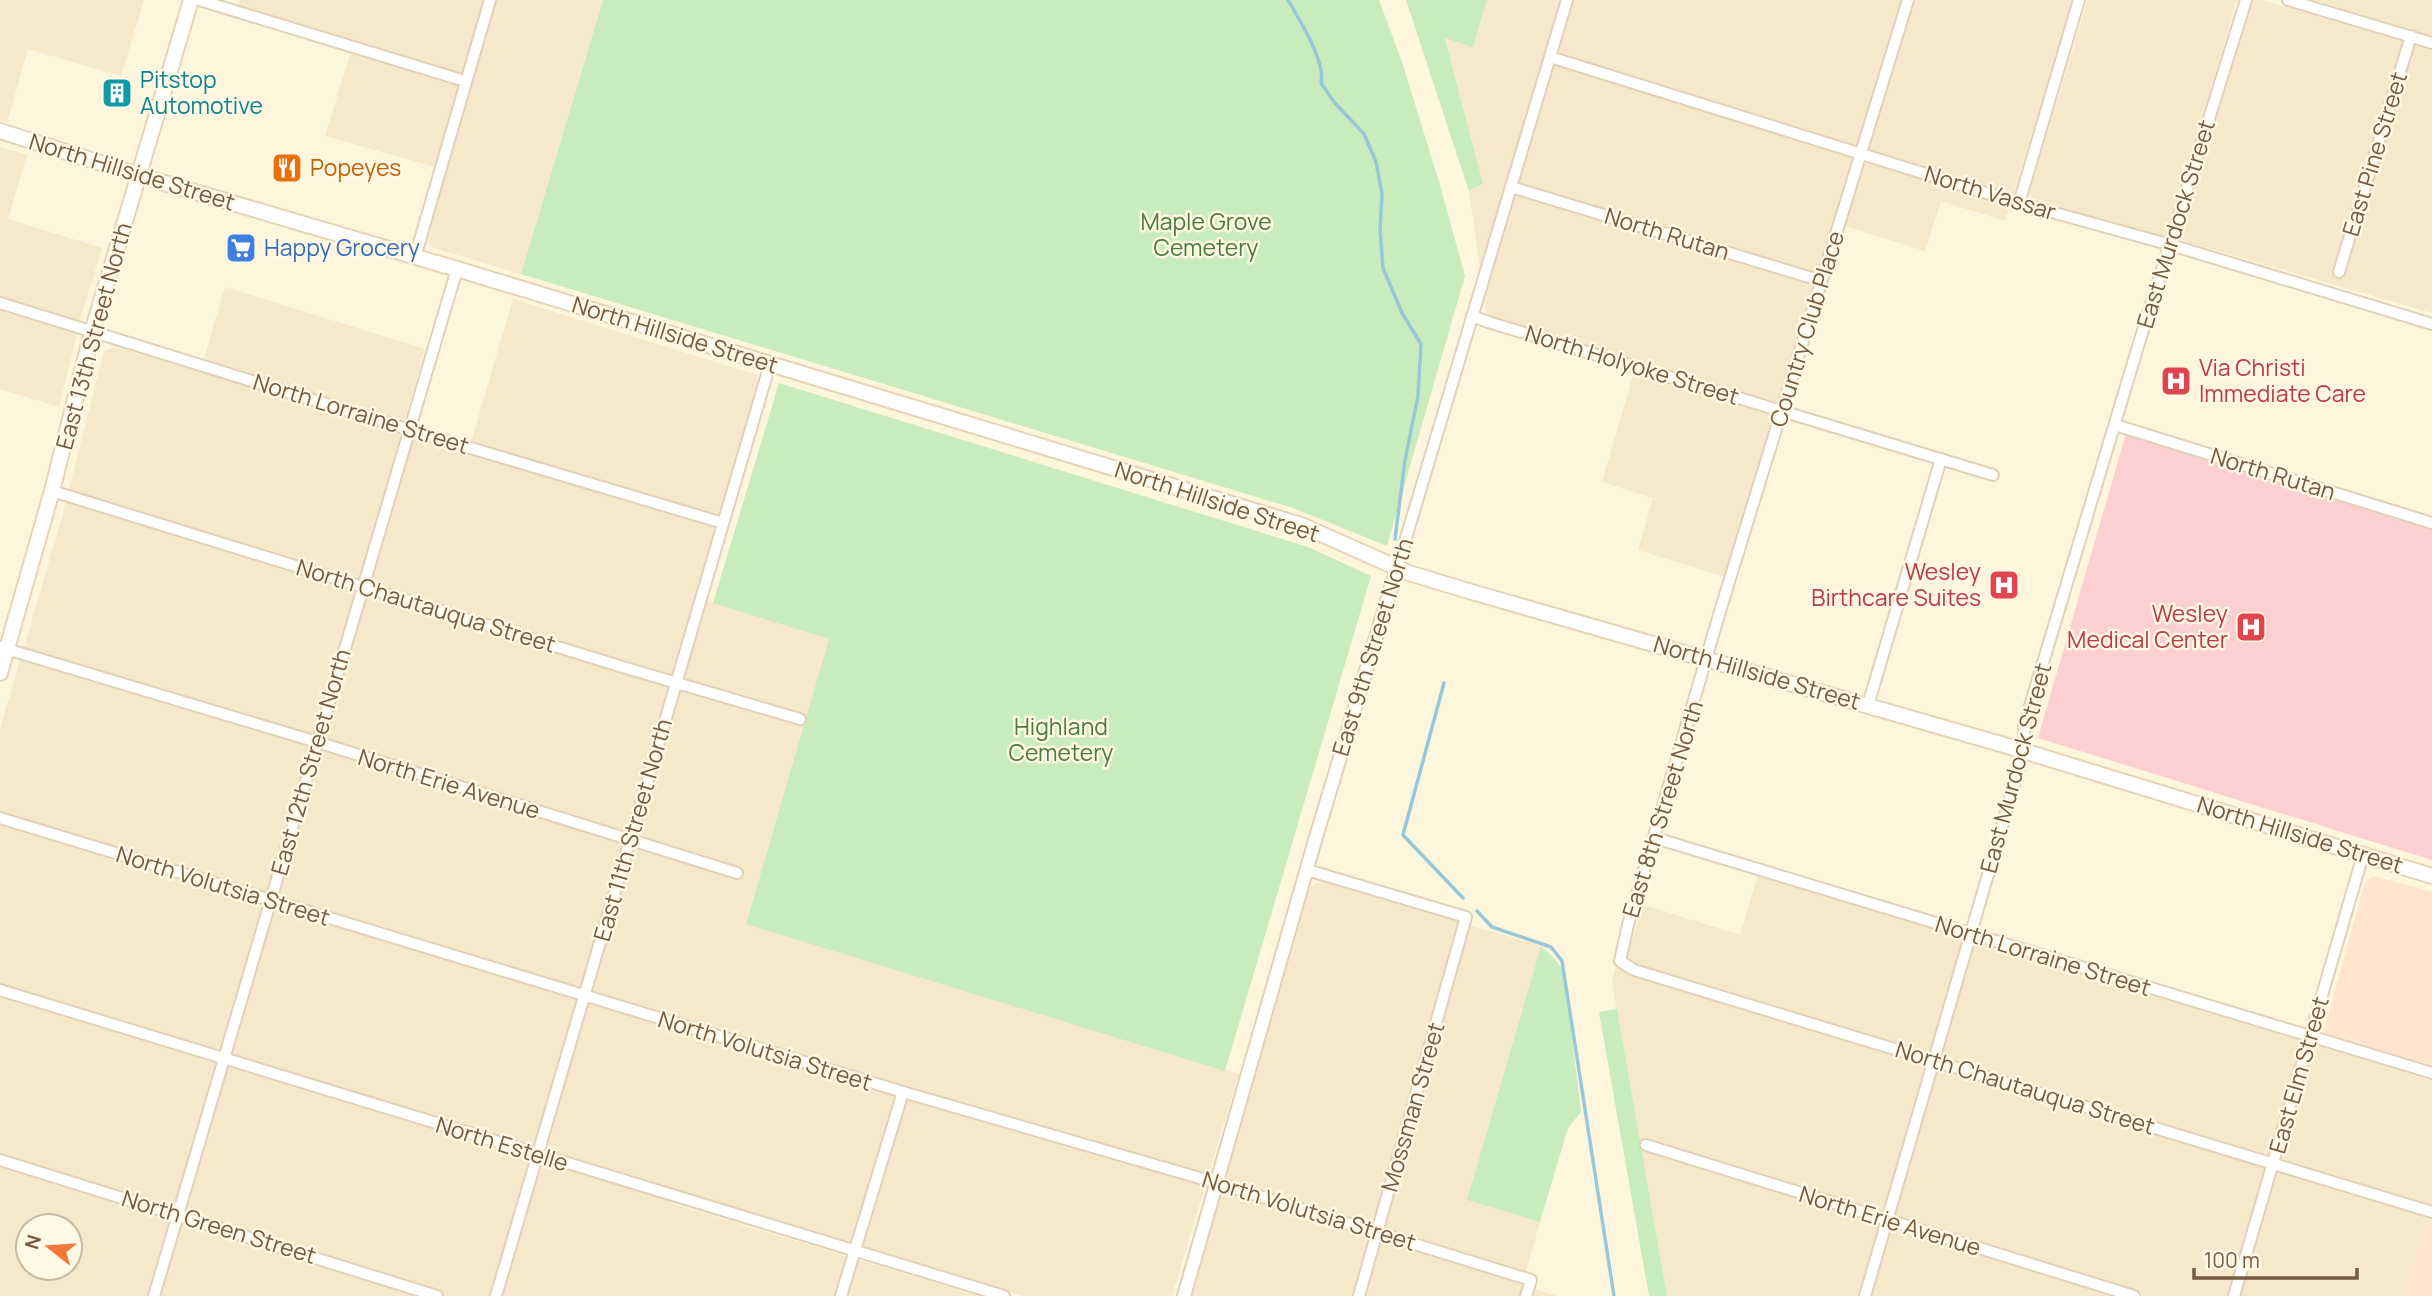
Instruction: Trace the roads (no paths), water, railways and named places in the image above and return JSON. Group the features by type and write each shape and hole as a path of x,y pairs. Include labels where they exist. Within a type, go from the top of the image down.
{"main road":[{"name":"East 13th Street North","path":"0,673 3,648 52,491 92,332 191,0"},
{"name":"North Hillside Street","path":"0,131 138,176 457,269 1301,525 1397,568 1465,590 2024,751 2432,876"}],"street":[{"path":"199,0 465,81"},
{"path":"415,257 490,0"},
{"name":"East 9th Street North","path":"1184,1296 1307,870 1567,0"},
{"name":"Country Club Place","path":"1707,658 1908,0"},
{"path":"2020,203 2079,0"},
{"name":"East Murdock Street","path":"1865,1296 2024,751 2024,726 2246,0"},
{"path":"2288,0 2432,43"},
{"name":"East Pine Street","path":"2339,272 2411,36"},
{"name":"North Vassar","path":"1550,57 2020,203 2432,324"},
{"name":"North Rutan","path":"1511,187 1822,281"},
{"name":"East 12th Street North","path":"155,1296 457,269"},
{"name":"North Lorraine Street","path":"0,303 723,523"},
{"name":"North Holyoke Street","path":"1472,316 1993,475"},
{"name":"East 11th Street North","path":"496,1296 770,364"},
{"name":"North Rutan","path":"2115,425 2432,523"},
{"path":"1868,705 1941,459"},
{"name":"North Chautauqua Street","path":"52,491 800,719"},
{"name":"North Erie Avenue","path":"3,648 737,873"},
{"name":"East 8th Street North","path":"1620,961 1628,925 1707,658"},
{"name":"North Volutsia Street","path":"0,818 902,1092 1217,1183 1531,1280 1526,1296"},
{"name":"North Lorraine Street","path":"1655,838 2432,1073"},
{"name":"East Elm Street","path":"2234,1296 2363,855"},
{"name":"Mossman Street","path":"1307,870 1466,917 1359,1296"},
{"name":"North Chautauqua Street","path":"1620,961 1634,970 2432,1212"},
{"name":"North Estelle","path":"0,990 1004,1296"},
{"path":"841,1296 902,1092"},
{"name":"North Erie Avenue","path":"1646,1145 2134,1296"},
{"name":"North Green Street","path":"0,1160 437,1296"}],"waterway":[{"path":"1288,0 1316,53 1320,64 1321,83 1334,102 1364,134 1376,162 1382,194 1380,230 1383,268 1402,313 1421,344 1418,396 1405,460 1395,539"},
{"path":"1444,683 1403,835 1463,898"},
{"path":"1477,911 1492,927 1551,947 1562,961 1614,1296"}],"place":[{"name":"Pitstop Automotive","path":"117,93"},
{"name":"Popeyes","path":"287,168"},
{"name":"Happy Grocery","path":"241,248"},
{"name":"Via Christi Immediate Care","path":"2176,381"},
{"name":"Wesley Birthcare Suites","path":"2004,585"},
{"name":"Wesley Medical Center","path":"2251,627"}],"park label":[{"name":"Maple Grove Cemetery","path":"1206,235"},
{"name":"Highland Cemetery","path":"1061,740"}]}
